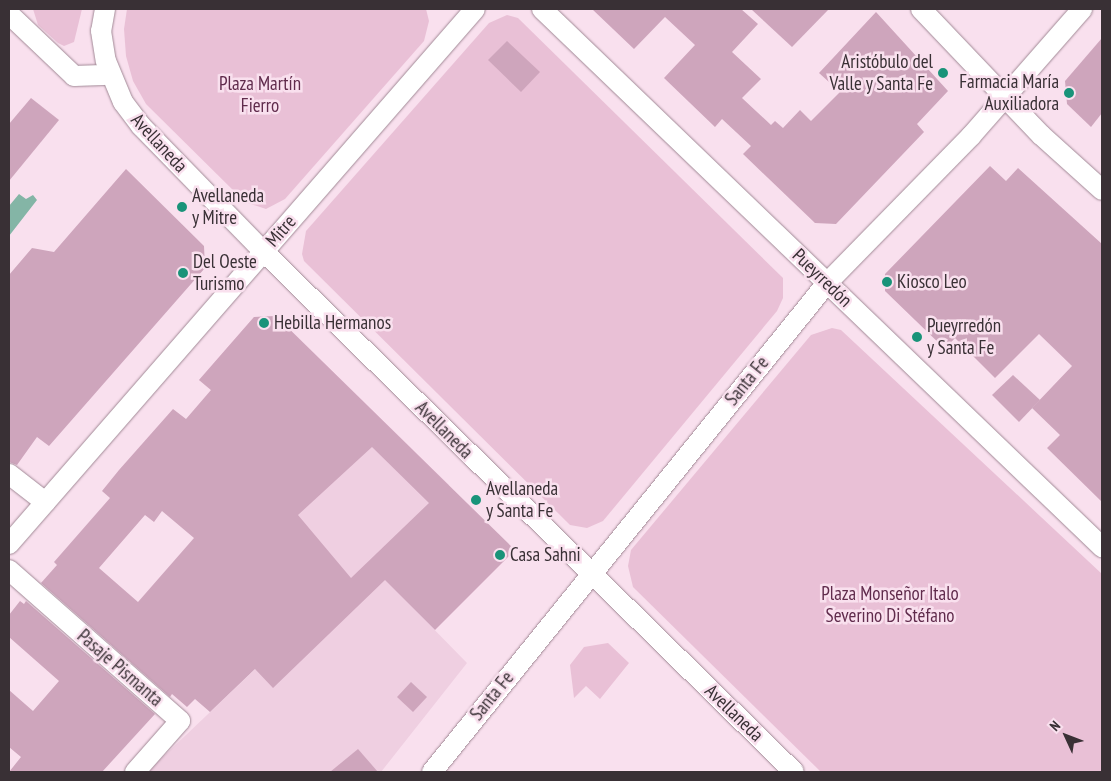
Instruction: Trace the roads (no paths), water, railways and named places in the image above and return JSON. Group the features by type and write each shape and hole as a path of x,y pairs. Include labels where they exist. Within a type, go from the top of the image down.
{"street":[{"name":"Avellaneda","path":"105,9 101,31 110,75 123,102 141,126 264,252 590,574 794,772"},
{"name":"Mitre","path":"9,544 474,9"},
{"name":"Pueyrredón","path":"542,9 1102,547"},
{"path":"921,9 1004,98 1102,190"},
{"name":"Santa Fe","path":"432,772 590,574 827,283 1004,98 1082,9"},
{"path":"9,14 74,76 110,75"},
{"path":"9,474 45,502"},
{"name":"Pasaje Pismanta","path":"9,570 180,721 134,772"}],"place":[{"name":"Aristóbulo del Valle y Santa Fe","path":"943,73"},
{"name":"Farmacia María Auxiliadora","path":"1069,93"},
{"name":"Avellaneda y Mitre","path":"182,207"},
{"name":"Del Oeste Turismo","path":"183,273"},
{"name":"Kiosco Leo","path":"887,282"},
{"name":"Hebilla Hermanos","path":"264,323"},
{"name":"Pueyrredón y Santa Fe","path":"917,337"},
{"name":"Avellaneda y Santa Fe","path":"476,500"},
{"name":"Casa Sahni","path":"500,555"}],"park label":[{"name":"Plaza Martín Fierro","path":"260,95"},
{"name":"Plaza Monseñor Italo Severino Di Stéfano","path":"890,605"}]}
